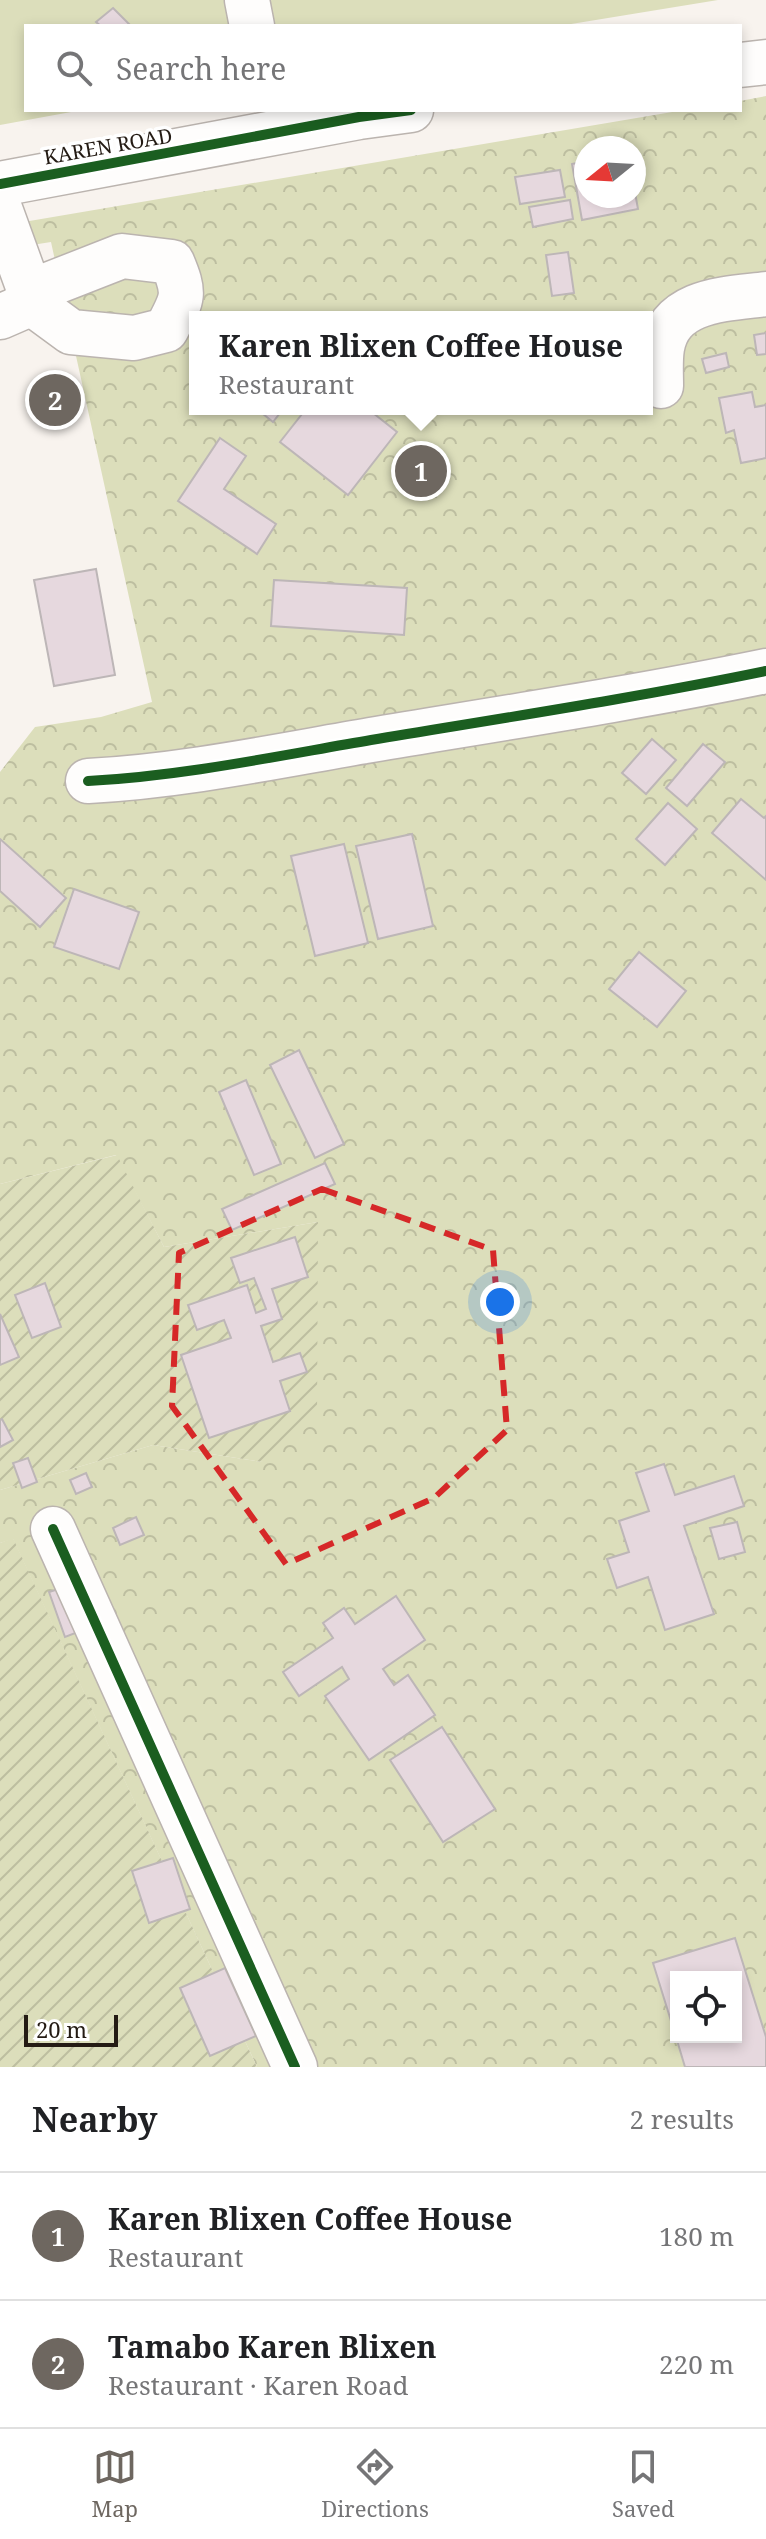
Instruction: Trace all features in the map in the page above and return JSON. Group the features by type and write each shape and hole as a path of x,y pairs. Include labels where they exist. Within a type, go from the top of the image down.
{"street":[{"path":"247,0 252,24"},
{"path":"742,65 766,62"},
{"name":"KAREN ROAD","path":"0,184 270,122 388,112"},
{"path":"0,209 19,303"},
{"path":"661,386 662,347 671,323 691,307 766,294"},
{"path":"88,781 137,779 285,755 671,691 766,671"},
{"path":"53,1529 295,2067"}],"highlighted area":[{"path":"322,1189 493,1250 507,1430 434,1498 286,1564 172,1406 179,1253"}],"green space":[{"path":"0,0 718,0 571,24 24,24 24,112 71,112 0,125"},
{"path":"766,96 766,2067 257,2067 13,1539 0,1543 0,1490 153,1445 262,1462 318,1222 164,1247 116,1155 0,1184 0,772 35,727 101,717 152,702 51,242 0,250 0,226 672,112 742,112 742,101"},
{"path":"117,1155 164,1247 318,1222 317,1420 262,1462 153,1445 0,1490 0,1184"},
{"path":"13,1538 257,2067 0,2067 0,1543"}],"building":[{"path":"113,8 129,24 98,24 96,22"},
{"path":"560,170 565,197 520,204 515,177"},
{"path":"570,200 573,219 533,227 529,207"},
{"path":"580,208 638,208 638,209 582,220"},
{"path":"568,252 574,293 552,296 546,255"},
{"path":"766,333 766,354 757,355 754,335"},
{"path":"726,353 729,367 706,373 702,359"},
{"path":"752,392 755,407 766,405 766,458 741,463 734,430 726,433 719,398"},
{"path":"264,415 278,415 273,422"},
{"path":"301,415 376,415 397,432 348,495 280,442"},
{"path":"220,438 246,456 224,489 276,524 257,554 178,501"},
{"path":"96,569 115,675 54,686 34,580"},
{"path":"274,580 407,588 404,635 271,626"},
{"path":"652,739 676,760 646,794 622,773"},
{"path":"703,744 725,762 687,806 666,788"},
{"path":"741,799 764,818 766,816 766,880 712,833"},
{"path":"668,803 697,829 665,865 636,839"},
{"path":"412,834 433,926 378,939 356,846"},
{"path":"0,839 66,898 40,927 0,891"},
{"path":"344,844 368,943 315,956 291,856"},
{"path":"74,889 139,912 119,969 54,947"},
{"path":"639,952 686,991 657,1027 609,989"},
{"path":"299,1050 344,1144 315,1158 270,1065"},
{"path":"246,1080 281,1164 254,1175 219,1092"},
{"path":"325,1163 335,1184 232,1230 222,1209"},
{"path":"295,1237 308,1277 272,1289 282,1319 261,1326 273,1362 300,1353 307,1372 280,1381 290,1411 209,1438 181,1355 231,1338 224,1320 197,1330 188,1305 247,1285 256,1313 266,1309 254,1278 240,1283 231,1258"},
{"path":"45,1283 61,1327 32,1338 15,1295"},
{"path":"0,1314 19,1357 0,1365"},
{"path":"0,1420 13,1440 0,1447"},
{"path":"28,1458 37,1482 22,1488 13,1463"},
{"path":"664,1464 675,1495 734,1476 744,1506 684,1526 714,1614 665,1630 648,1577 617,1588 607,1559 629,1552 619,1521 649,1511 636,1473"},
{"path":"86,1473 92,1487 76,1494 70,1480"},
{"path":"136,1517 144,1535 120,1545 113,1528"},
{"path":"737,1522 745,1552 719,1559 710,1528"},
{"path":"71,1585 86,1629 65,1637 49,1592"},
{"path":"396,1596 425,1640 383,1669 394,1685 408,1675 435,1715 369,1760 325,1696 349,1679 342,1667 299,1696 283,1672 333,1638 323,1623 344,1608 355,1624"},
{"path":"442,1727 495,1809 443,1842 390,1760"},
{"path":"173,1858 190,1909 149,1923 132,1871"},
{"path":"735,1938 766,2037 766,2067 685,2067 678,2043 742,2043 742,1971 670,1971 670,2018 653,1963"},
{"path":"225,1968 256,2036 210,2056 180,1988"}],"cycle path":[{"path":"0,184 396,112"},
{"path":"88,781 230,765 766,671"},
{"path":"53,1529 295,2067"}],"place":[{"name":"Tamabo Karen Blixen","path":"55,400"},
{"name":"Karen Blixen Coffee House","path":"421,471"}]}
